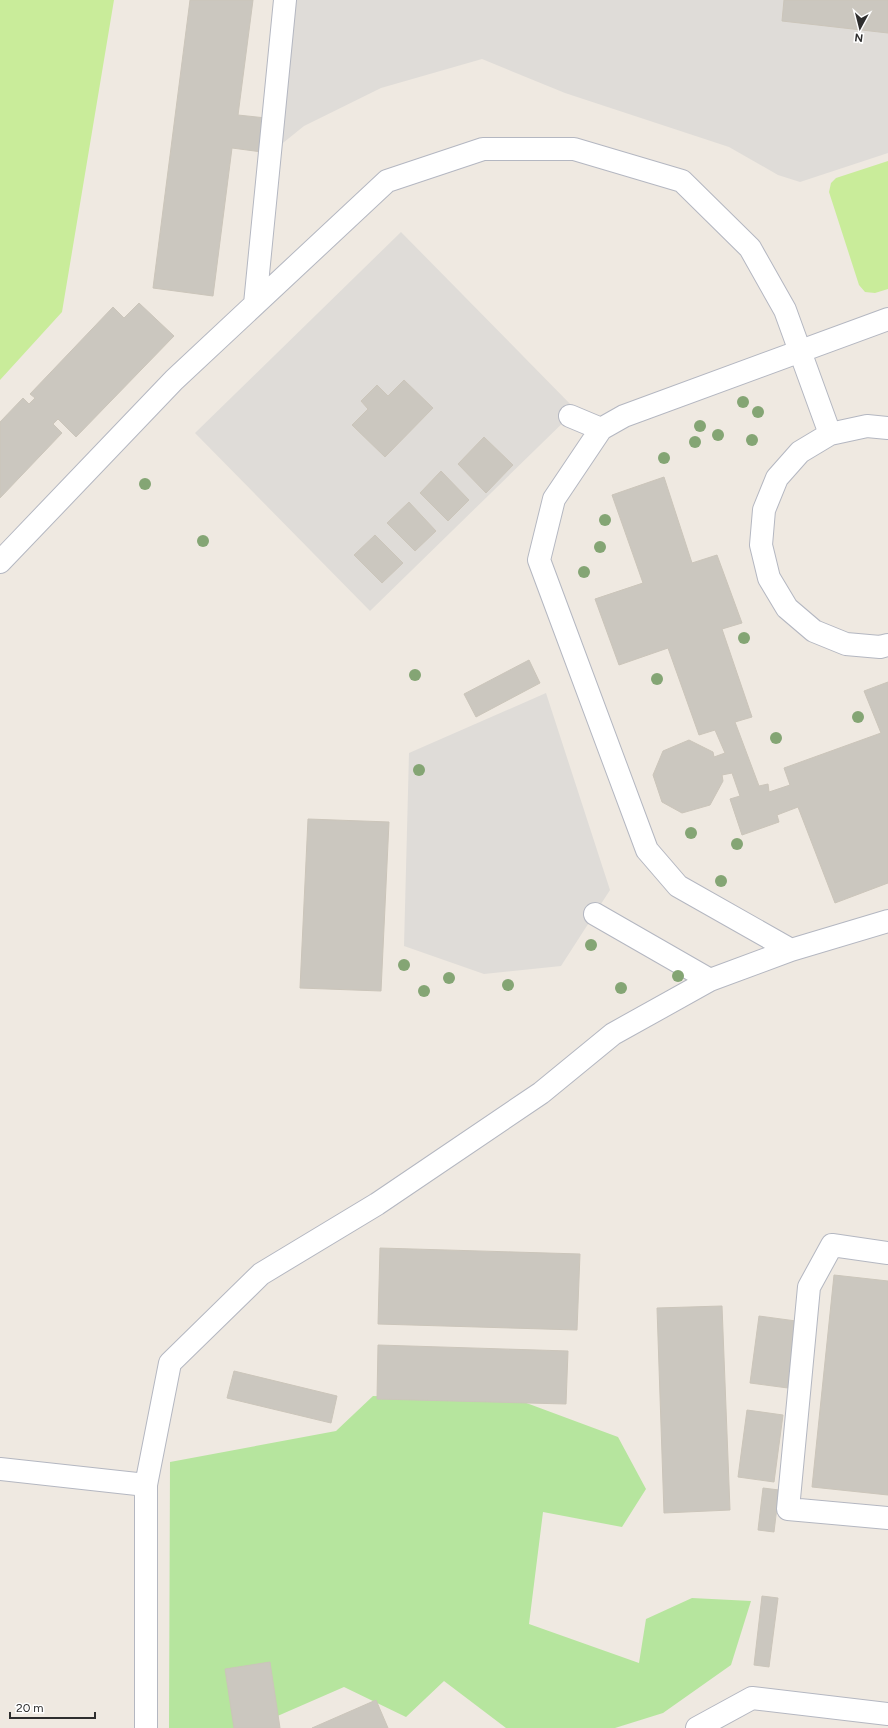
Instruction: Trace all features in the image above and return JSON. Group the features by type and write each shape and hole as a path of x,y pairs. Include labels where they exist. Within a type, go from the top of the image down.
{"lane":[{"path":"254,304 285,0"},
{"path":"0,562 174,380 387,181 483,149 574,149 682,181 750,248 786,310 830,434"},
{"path":"791,950 678,886 647,850 539,560 554,499 601,429 624,416 888,319"},
{"path":"570,416 601,429"},
{"path":"888,428 867,426 830,434 800,452 777,478 764,510 761,545 769,578 787,608 814,631 846,644 880,647 888,645"},
{"path":"595,914 710,980"},
{"path":"146,1728 146,1485 170,1363 261,1274 377,1204 541,1093 613,1034 710,980 791,950 888,921"},
{"path":"888,1253 832,1245 809,1287 788,1509 888,1518"},
{"path":"0,1469 146,1485"},
{"path":"697,1728 752,1698 888,1714"}],"green space":[{"path":"0,0 114,0 62,312 0,380"},
{"path":"888,161 888,289 875,293 865,292 859,285 829,192 831,183 836,178"},
{"path":"373,1396 521,1401 618,1437 646,1489 622,1527 543,1512 529,1624 639,1663 646,1619 692,1598 751,1601 731,1665 663,1713 615,1728 506,1728 444,1681 406,1717 344,1687 250,1728 169,1728 170,1462 336,1431"}],"shaded area":[{"path":"278,0 888,0 888,153 800,182 778,175 729,147 565,93 482,59 381,88 304,126 268,155"},
{"path":"401,232 576,410 370,611 195,433"},
{"path":"546,693 610,890 561,966 484,974 404,946 409,753"}],"building":[{"path":"190,0 253,0 238,115 266,118 262,152 232,148 213,296 153,288"},
{"path":"784,0 888,0 888,33 782,21"},
{"path":"139,303 174,336 76,437 58,419 53,424 62,433 0,498 0,422 23,398 29,404 35,398 30,394 113,307 124,318"},
{"path":"404,380 433,408 385,457 352,425 368,409 361,401 377,385 388,396"},
{"path":"484,437 513,465 486,493 458,464"},
{"path":"441,471 469,500 448,521 420,493"},
{"path":"664,477 692,563 717,555 742,623 722,629 752,717 735,722 759,786 768,784 769,792 790,785 784,768 881,733 864,691 888,682 888,883 835,903 798,807 777,815 779,822 742,835 730,799 740,796 732,773 722,775 723,781 710,805 682,813 662,802 653,775 663,751 689,740 713,752 714,757 725,753 715,730 699,735 668,648 619,665 595,599 643,583 612,495"},
{"path":"409,502 436,531 415,551 387,523"},
{"path":"375,535 403,563 382,583 354,555"},
{"path":"529,660 540,683 476,717 464,694"},
{"path":"308,819 389,822 381,991 300,988"},
{"path":"380,1248 580,1254 577,1330 378,1324"},
{"path":"834,1275 888,1281 888,1495 812,1487"},
{"path":"722,1306 730,1510 664,1513 657,1308"},
{"path":"759,1316 796,1321 788,1388 750,1383"},
{"path":"378,1345 568,1351 566,1404 377,1399"},
{"path":"234,1371 337,1396 331,1423 227,1398"},
{"path":"747,1410 783,1415 774,1482 738,1477"},
{"path":"763,1488 779,1490 774,1532 758,1530"},
{"path":"762,1596 778,1598 769,1667 754,1665"},
{"path":"270,1662 280,1728 234,1728 225,1669"},
{"path":"376,1700 388,1728 312,1728"}]}
